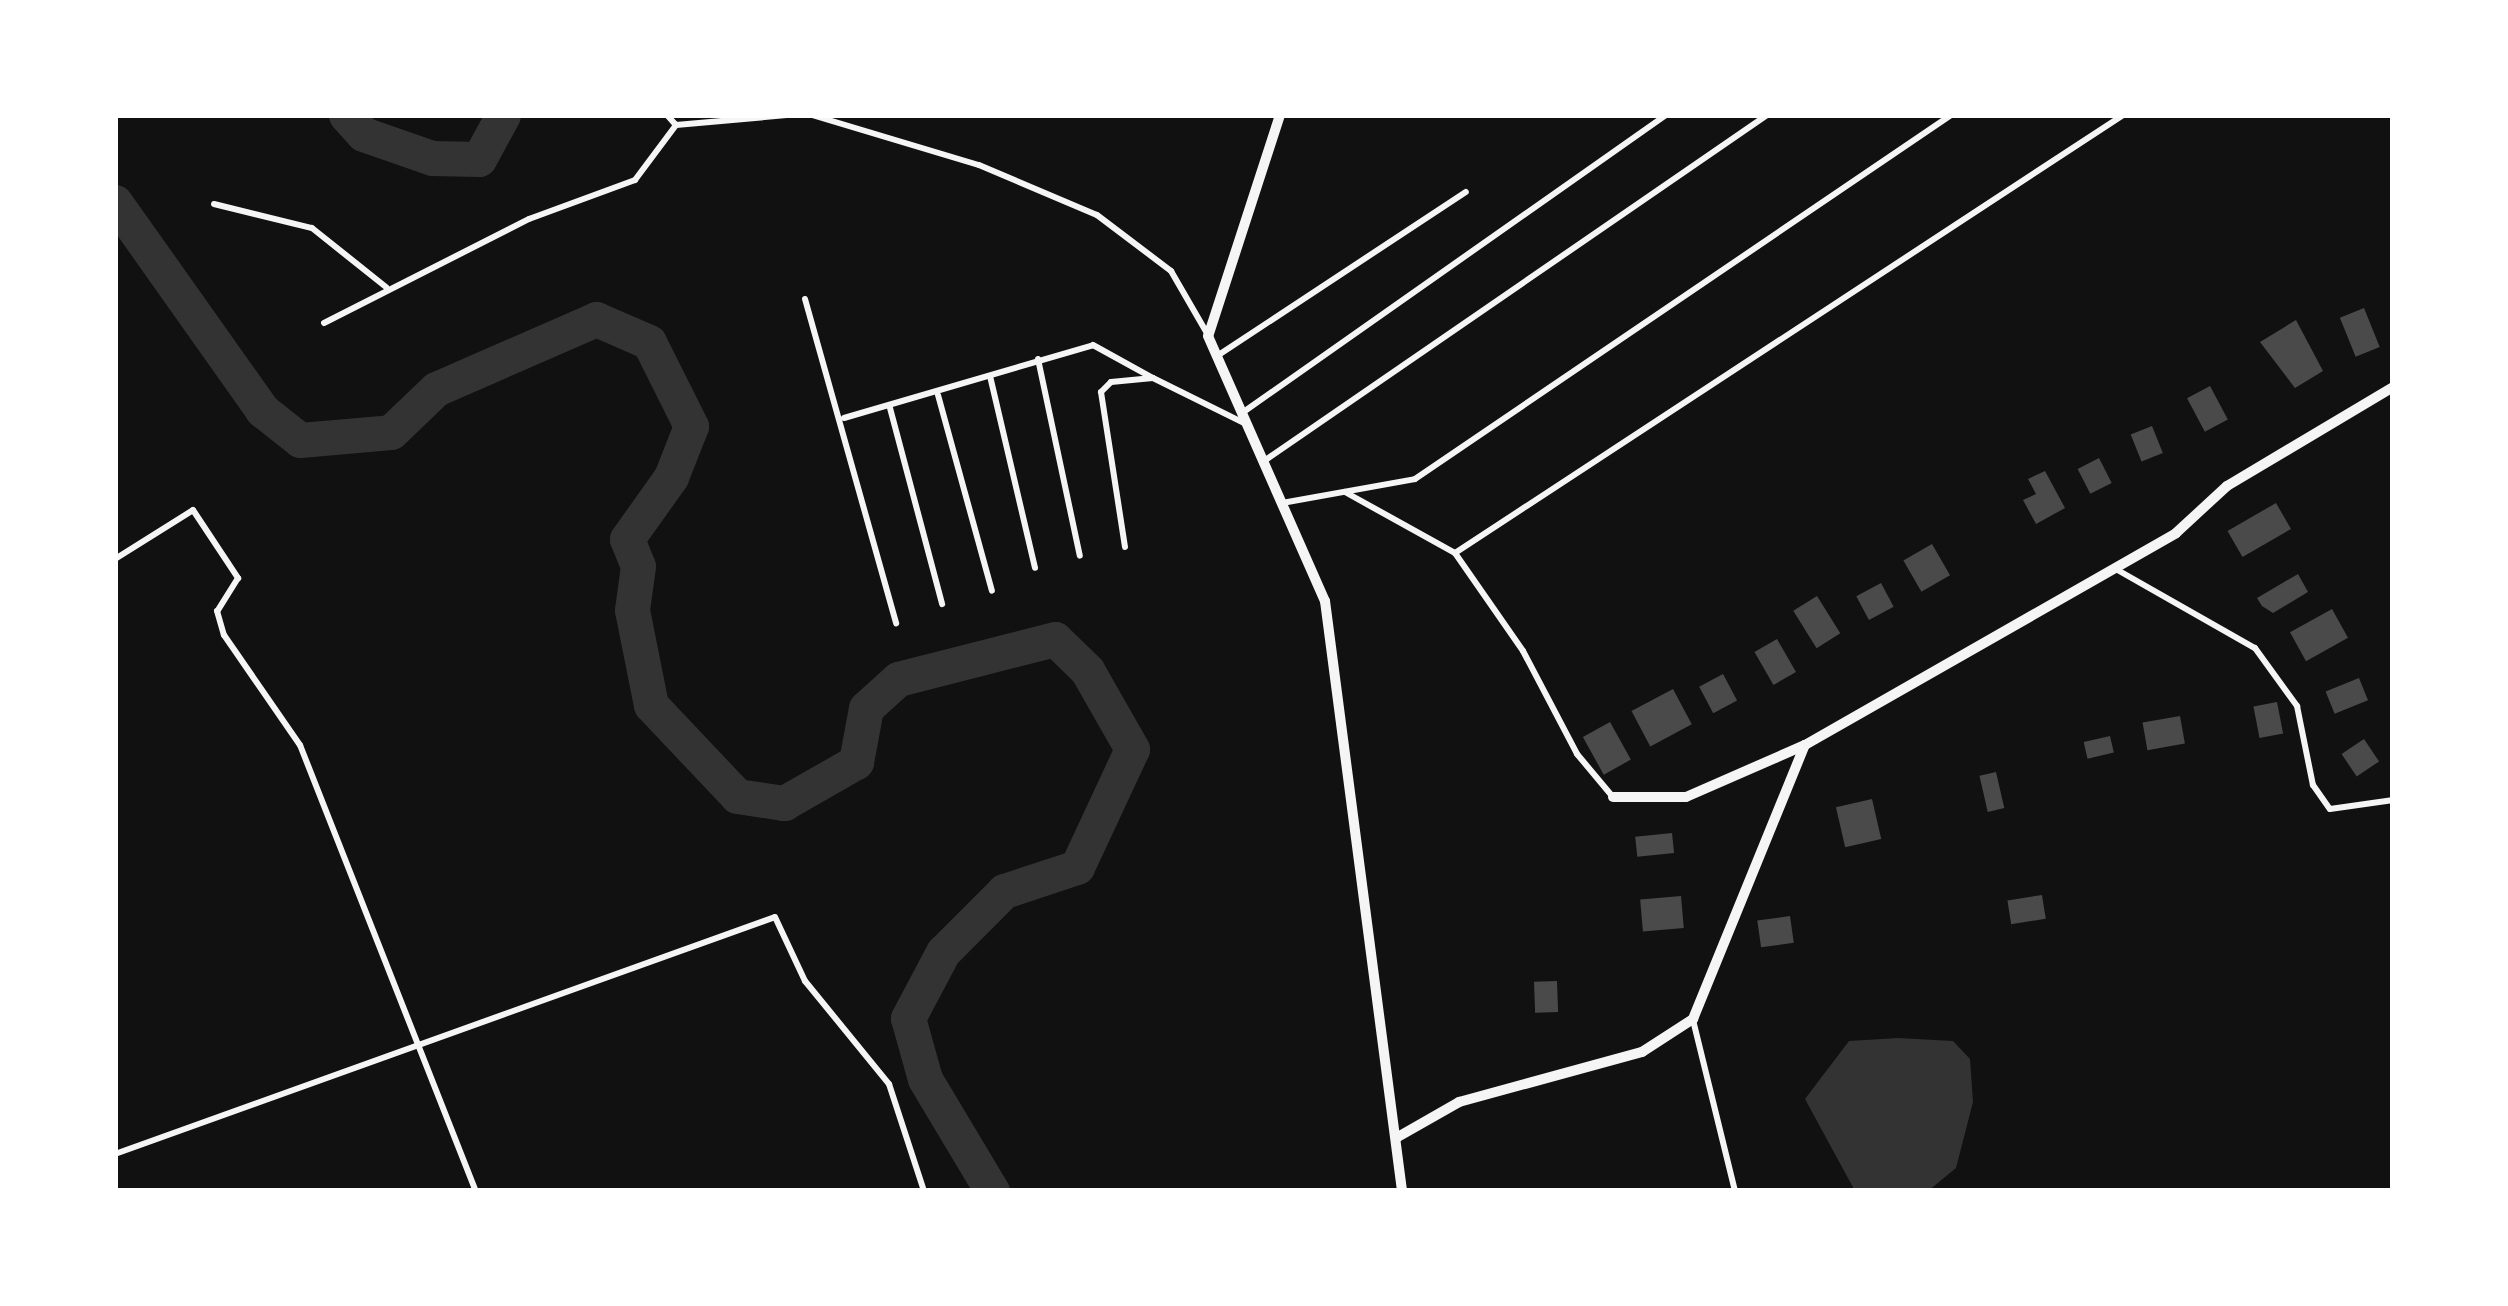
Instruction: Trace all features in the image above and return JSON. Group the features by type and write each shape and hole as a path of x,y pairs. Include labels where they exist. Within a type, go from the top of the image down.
{"street":[{"path":"1280,115 1208,336 1325,601 1402,1191"},
{"path":"1613,797 1686,797 1805,745 2176,532 2227,486 2393,387"},
{"path":"1396,1138 1459,1102 1642,1052 1693,1019 1805,745"}],"lane":[{"path":"667,115 676,124 786,115"},
{"path":"812,115 979,164 1097,215 1170,271 1208,336"},
{"path":"844,418 938,394 1093,345 1153,378 1245,419 1666,115"},
{"path":"1264,461 1767,115"},
{"path":"1282,503 1415,479 1951,115"},
{"path":"1456,553 2123,115"},
{"path":"324,323 386,287 636,180 676,124"},
{"path":"1217,356 1466,192"},
{"path":"214,204 312,228 386,287"},
{"path":"806,298 844,418 896,623"},
{"path":"1038,360 1080,556"},
{"path":"990,376 1035,568"},
{"path":"1126,546 1101,392 1153,378"},
{"path":"938,394 992,591"},
{"path":"890,408 942,604"},
{"path":"1345,492 1456,553 1524,651 1577,754 1613,797"},
{"path":"115,559 193,510 238,578 217,611 224,634 300,745 423,1046 476,1191"},
{"path":"2114,568 2254,648 2296,706 2313,785 2330,809 2393,800"},
{"path":"115,1154 423,1046 659,952 775,917 805,981 890,1084 924,1191"},
{"path":"1693,1019 1736,1191"}],"shaded area":[{"path":"1849,1041 1953,1041 1970,1059 1973,1102 1956,1168 1928,1191 1855,1191 1805,1099"}],"building":[{"path":"2364,308 2380,347 2356,357 2340,318"},
{"path":"2296,320 2323,371 2295,388 2260,342"},
{"path":"2210,386 2228,420 2205,432 2187,398"},
{"path":"2152,426 2163,453 2142,462 2131,435"},
{"path":"2099,458 2112,483 2090,494 2078,469"},
{"path":"2045,471 2065,508 2036,524 2023,500 2036,494 2028,479"},
{"path":"2276,503 2291,529 2243,557 2228,531"},
{"path":"1932,544 1950,575 1921,592 1903,560"},
{"path":"2298,574 2308,592 2273,613 2262,606 2257,598"},
{"path":"1881,583 1894,607 1869,620 1856,596"},
{"path":"1817,596 1840,633 1817,648 1793,611"},
{"path":"2332,609 2348,638 2306,661 2290,632"},
{"path":"1777,639 1796,672 1773,685 1754,652"},
{"path":"1723,674 1737,700 1713,713 1699,687"},
{"path":"2359,678 2368,700 2335,714 2326,691"},
{"path":"1673,689 1692,724 1650,746 1632,711"},
{"path":"2277,702 2283,733 2260,738 2253,707"},
{"path":"2180,716 2185,744 2147,750 2143,723"},
{"path":"1610,722 1631,760 1604,775 1583,737"},
{"path":"2110,736 2114,753 2088,759 2084,742"},
{"path":"2364,739 2379,761 2357,776 2342,754"},
{"path":"1996,772 2004,808 1988,812 1979,776"},
{"path":"1872,799 1881,839 1845,847 1836,807"},
{"path":"1672,833 1674,853 1637,857 1635,837"},
{"path":"2042,895 2046,919 2011,924 2007,900"},
{"path":"1681,896 1684,928 1643,931 1640,900"},
{"path":"1790,916 1794,943 1761,947 1757,921"},
{"path":"1557,981 1558,1012 1535,1013 1534,982"}],"waterway":[{"path":"346,115 363,134 432,158 479,159 503,115"},
{"path":"115,202 262,410 300,440 391,432 436,389 596,319 649,342 691,426 671,477 627,539 638,566 632,610 651,705 737,796 784,803 856,762 866,708 898,679 1055,639 1087,670 1132,749 1077,867 1004,891 943,952 908,1018 925,1079 992,1191"}]}
